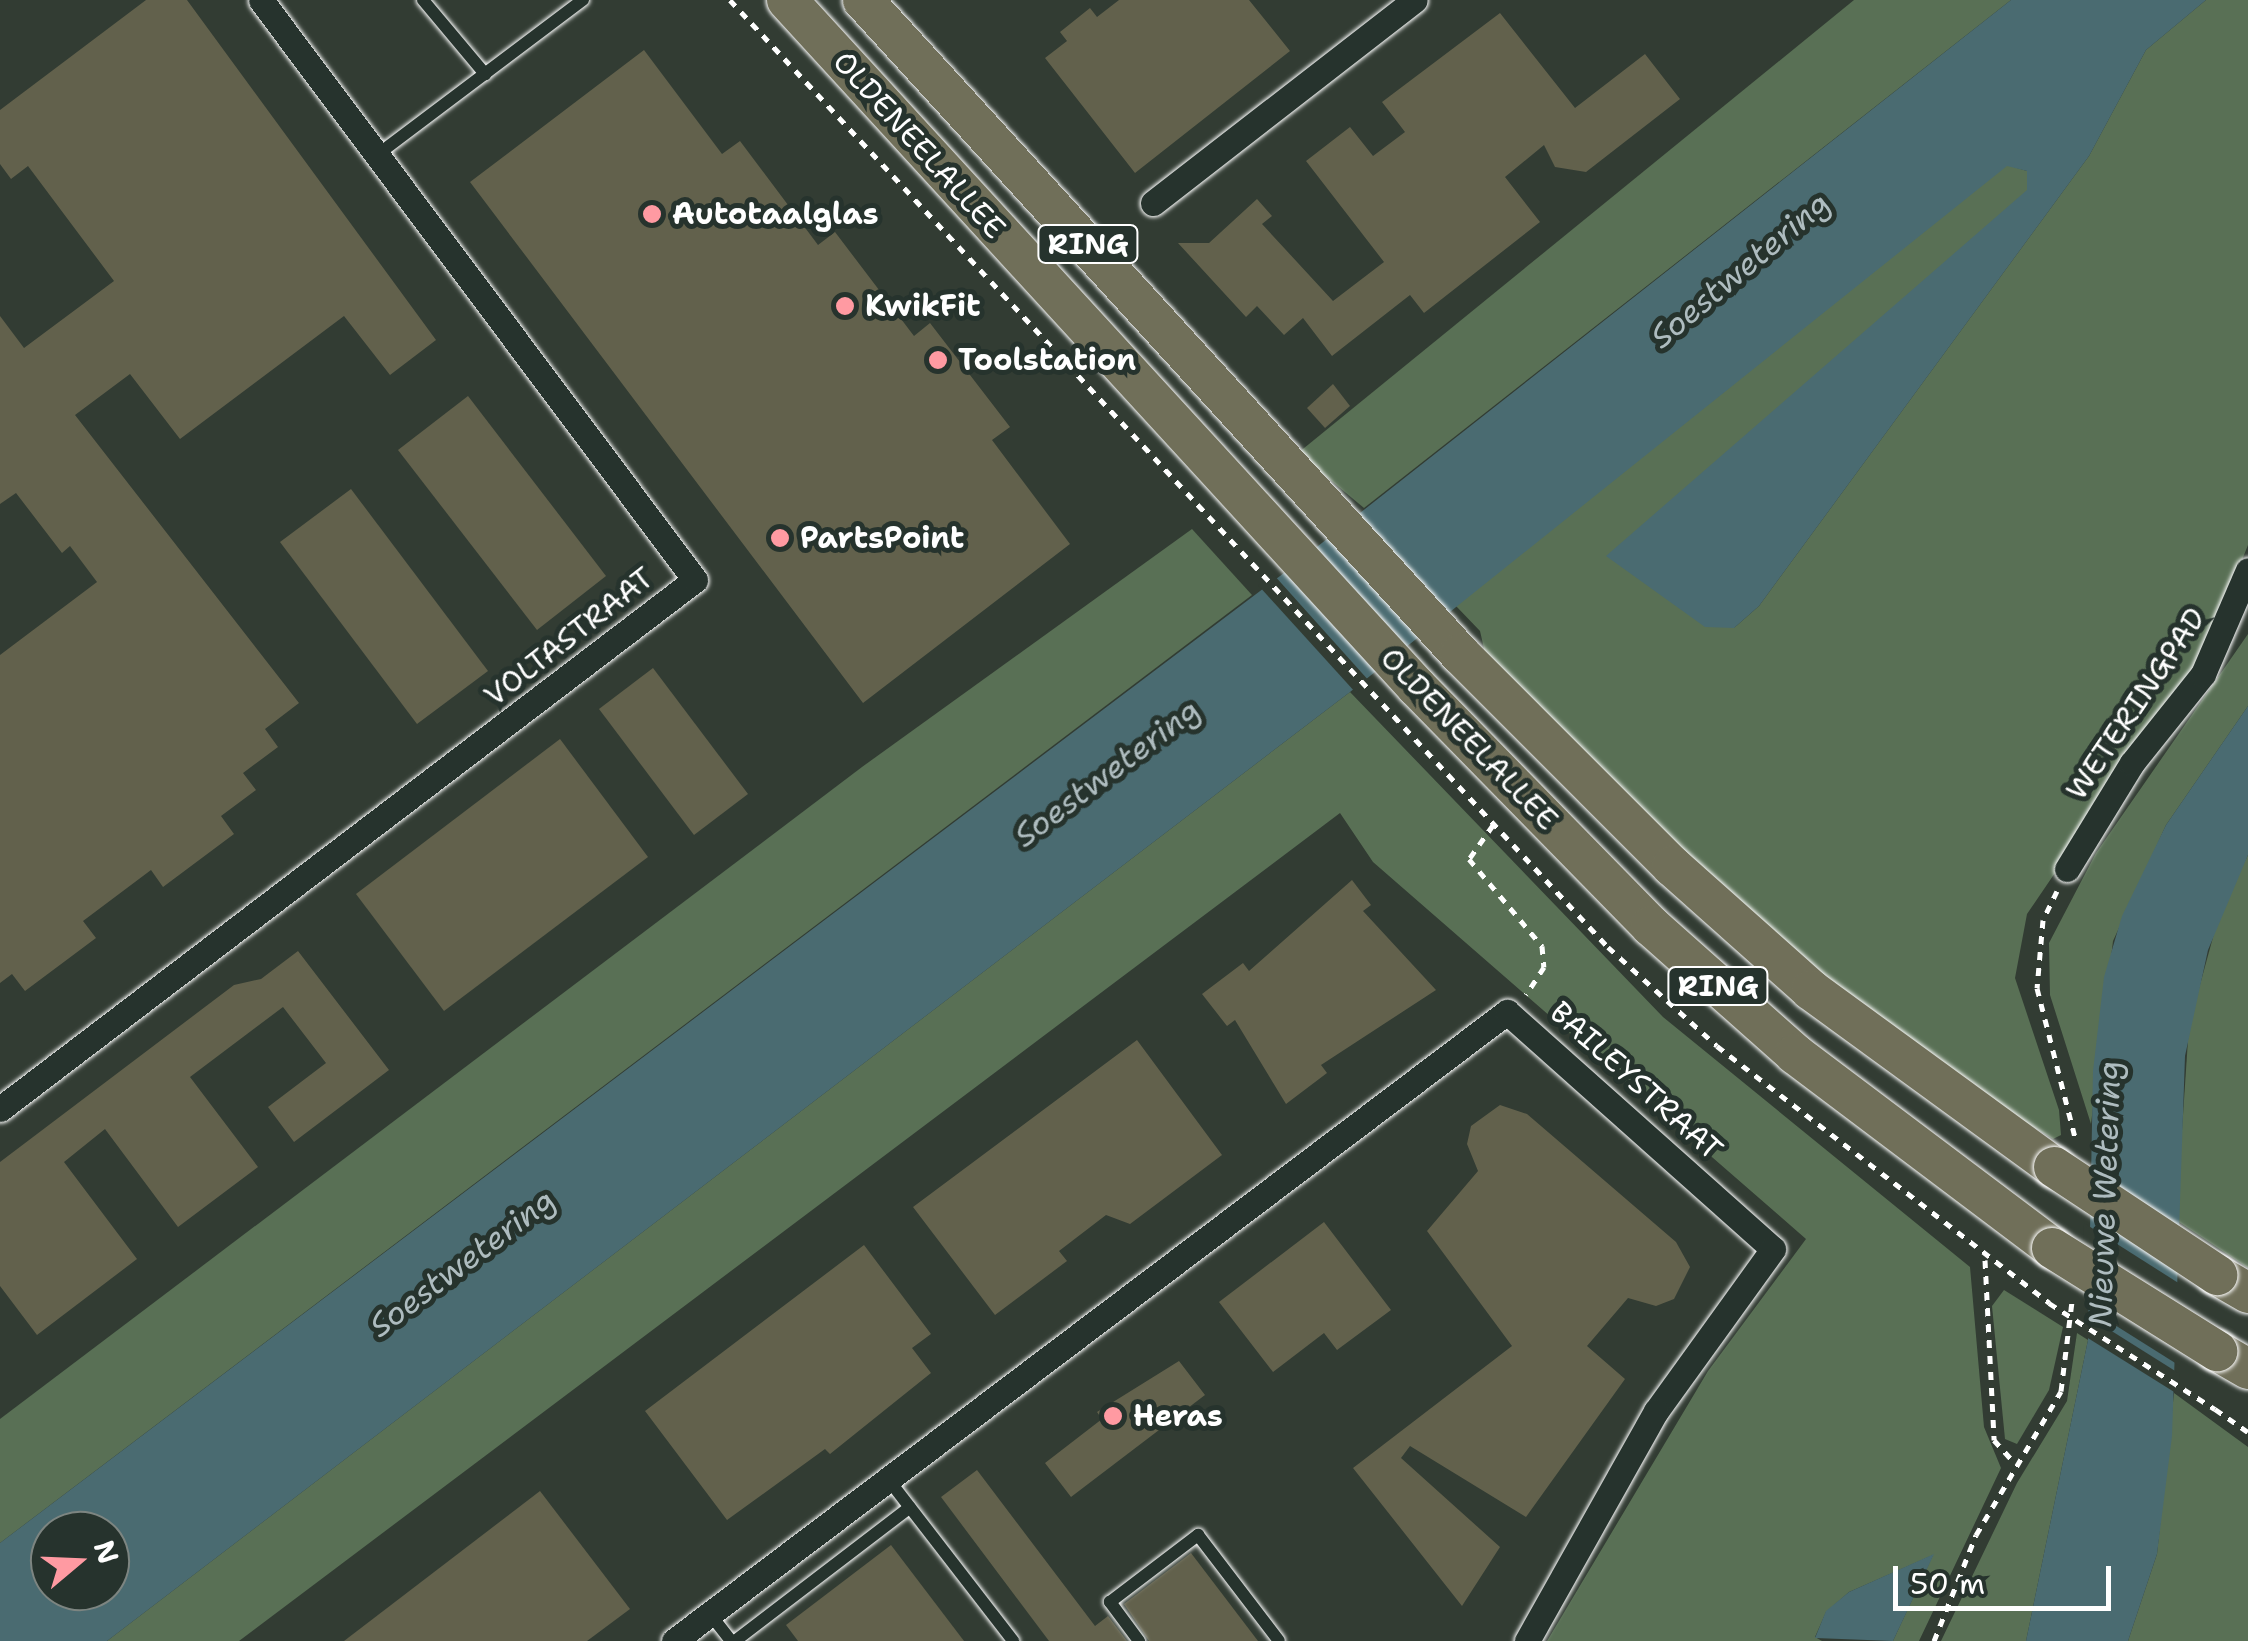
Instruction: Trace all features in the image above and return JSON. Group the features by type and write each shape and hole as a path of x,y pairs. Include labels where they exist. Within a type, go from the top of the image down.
{"main road":[{"name":"OLDENEELALLEE","path":"787,0 1252,537 1401,699 1781,1041 2052,1248 2232,1360"},
{"name":"OLDENEELALLEE","path":"863,0 1460,654 1672,866 1812,990 2054,1168 2233,1284"}],"street":[{"name":"VOLTASTRAAT","path":"0,1109 695,580 261,0"},
{"path":"1153,202 1415,0"},
{"name":"WETERINGPAD","path":"2067,869 2132,763 2203,674 2248,570"},
{"name":"BAILEYSTRAAT","path":"674,1641 1484,1023 1514,1013 1774,1249 1656,1411 1527,1641"}],"lane":[{"path":"423,0 485,74"},
{"path":"377,156 583,0"},
{"path":"888,1479 1013,1641"},
{"path":"710,1614 733,1641 910,1507"},
{"path":"1139,1641 1110,1602 1198,1535 1278,1641"}],"path":[{"name":"OLDENEELALLEE","path":"730,0 1252,537 1401,699"},
{"path":"1493,825 1470,851 1471,866 1545,955 1514,1013"},
{"path":"1934,1641 2015,1463 2002,1455 1992,1429 1985,1260"},
{"path":"2049,1304 2248,1432"}],"green space":[{"path":"1854,0 2011,0 1364,508 1298,453"},
{"path":"2206,0 2248,0 2248,545 2205,652 2027,914 2015,978 2059,1110 2061,1135 2053,1139 1915,1055 1695,864 1486,657 1480,631 1456,606 2007,165 2027,171 2028,190 1734,628 1759,606 2089,156 2146,50"},
{"path":"1192,529 1252,595 42,1511 30,1511 30,1520 0,1543 0,1419 862,767"},
{"path":"2248,634 2248,706 2166,825 2113,941 2091,1124 2050,995 2049,943 2096,853"},
{"path":"1350,692 1663,1017 1970,1267 1984,1427 2001,1468 1919,1641 1893,1641 1933,1555 1849,1592 1826,1612 1815,1637 1822,1641 1547,1641 1708,1371 1806,1239 1373,862 1340,813 239,1641 107,1641"},
{"path":"2248,855 2248,1268 2176,1220 2189,1025 2221,908"},
{"path":"2004,1290 2063,1327 2049,1390 2017,1444 2005,1439 1992,1306"},
{"path":"2077,1333 2088,1340 2026,1641 1941,1641 2017,1483 2067,1401"},
{"path":"2174,1393 2248,1447 2248,1641 2128,1641 2157,1554"}],"water":[{"name":"Soestwetering","path":"2011,0 2206,0 2146,50 2089,156 1759,606 1734,628 1705,627 1606,556 2027,190 2027,171 2007,166 1350,692 107,1641 0,1641 0,1543 30,1520 30,1611 130,1611 130,1511 42,1511 1280,576"},
{"name":"Nieuwe Wetering","path":"2248,706 2248,855 2208,950 2185,1056 2172,1436 2157,1554 2128,1641 2026,1641 2088,1340 2093,1071 2104,977 2122,916 2166,825"},
{"path":"1934,1554 1893,1641 1815,1638 1826,1611 1849,1592"}],"pier":[{"path":"1273,574 1370,682 1356,693 1258,585"},
{"path":"2084,1223 2180,1284 2180,1366 2083,1305"},
{"path":"2083,1313 2180,1374 2179,1395 2083,1335"}],"building":[{"path":"146,0 187,0 436,340 390,375 344,316 180,439 130,374 75,415 299,703 265,729 278,747 243,773 256,790 221,816 234,834 163,887 151,870 83,921 96,938 25,991 12,974 0,983 0,655 97,582 70,546 62,553 16,493 0,504 0,316 24,348 114,281 28,166 11,179 0,164 0,110"},
{"path":"1119,0 1249,0 1290,51 1135,173 1045,58 1067,41 1060,32 1090,8 1097,17"},
{"path":"1500,13 1575,108 1645,54 1680,99 1586,172 1555,167 1544,145 1505,177 1540,222 1424,313 1410,295 1332,356 1303,318 1284,335 1257,306 1246,317 1178,243 1209,243 1257,199 1272,216 1262,224 1333,301 1384,262 1306,161 1350,127 1373,156 1405,132 1382,102"},
{"path":"644,50 722,154 740,141 818,245 835,232 914,336 930,323 1010,427 992,440 1070,544 863,703 470,182"},
{"path":"1333,384 1350,406 1325,428 1307,408"},
{"path":"468,396 606,576 537,630 398,450"},
{"path":"351,489 488,671 417,724 280,542"},
{"path":"653,668 748,794 694,835 599,709"},
{"path":"560,739 648,857 444,1011 356,894"},
{"path":"1352,880 1371,905 1363,911 1436,990 1321,1065 1327,1073 1286,1104 1235,1020 1227,1026 1202,994 1243,963 1249,971"},
{"path":"298,951 389,1070 294,1142 268,1107 326,1063 283,1007 190,1077 258,1167 178,1227 105,1129 64,1162 137,1259 37,1335 0,1286 0,1162 234,985 261,979"},
{"path":"1137,1040 1222,1155 1130,1224 1106,1215 1059,1251 1067,1261 995,1315 913,1207"},
{"path":"1500,1105 1527,1114 1676,1242 1690,1267 1674,1299 1656,1306 1628,1298 1587,1346 1625,1379 1526,1517 1410,1446 1401,1458 1500,1547 1462,1606 1353,1468 1512,1346 1427,1231 1478,1171 1467,1144 1471,1126"},
{"path":"1324,1222 1391,1310 1337,1350 1324,1333 1273,1372 1219,1302"},
{"path":"864,1245 931,1334 912,1348 931,1373 830,1454 825,1449 727,1520 645,1411"},
{"path":"1179,1361 1205,1395 1071,1497 1045,1463 1102,1419 1097,1412"},
{"path":"977,1470 1095,1626 1108,1616 1127,1641 1049,1641 941,1497"},
{"path":"540,1491 630,1609 587,1641 344,1641"},
{"path":"891,1545 964,1641 798,1641 786,1625"},
{"path":"1191,1553 1258,1641 1149,1641 1124,1604"}],"place":[{"name":"Autotaalglas","path":"652,214"},
{"name":"KwikFit","path":"845,306"},
{"name":"Toolstation","path":"938,360"},
{"name":"PartsPoint","path":"780,538"},
{"name":"Heras","path":"1113,1416"}]}
